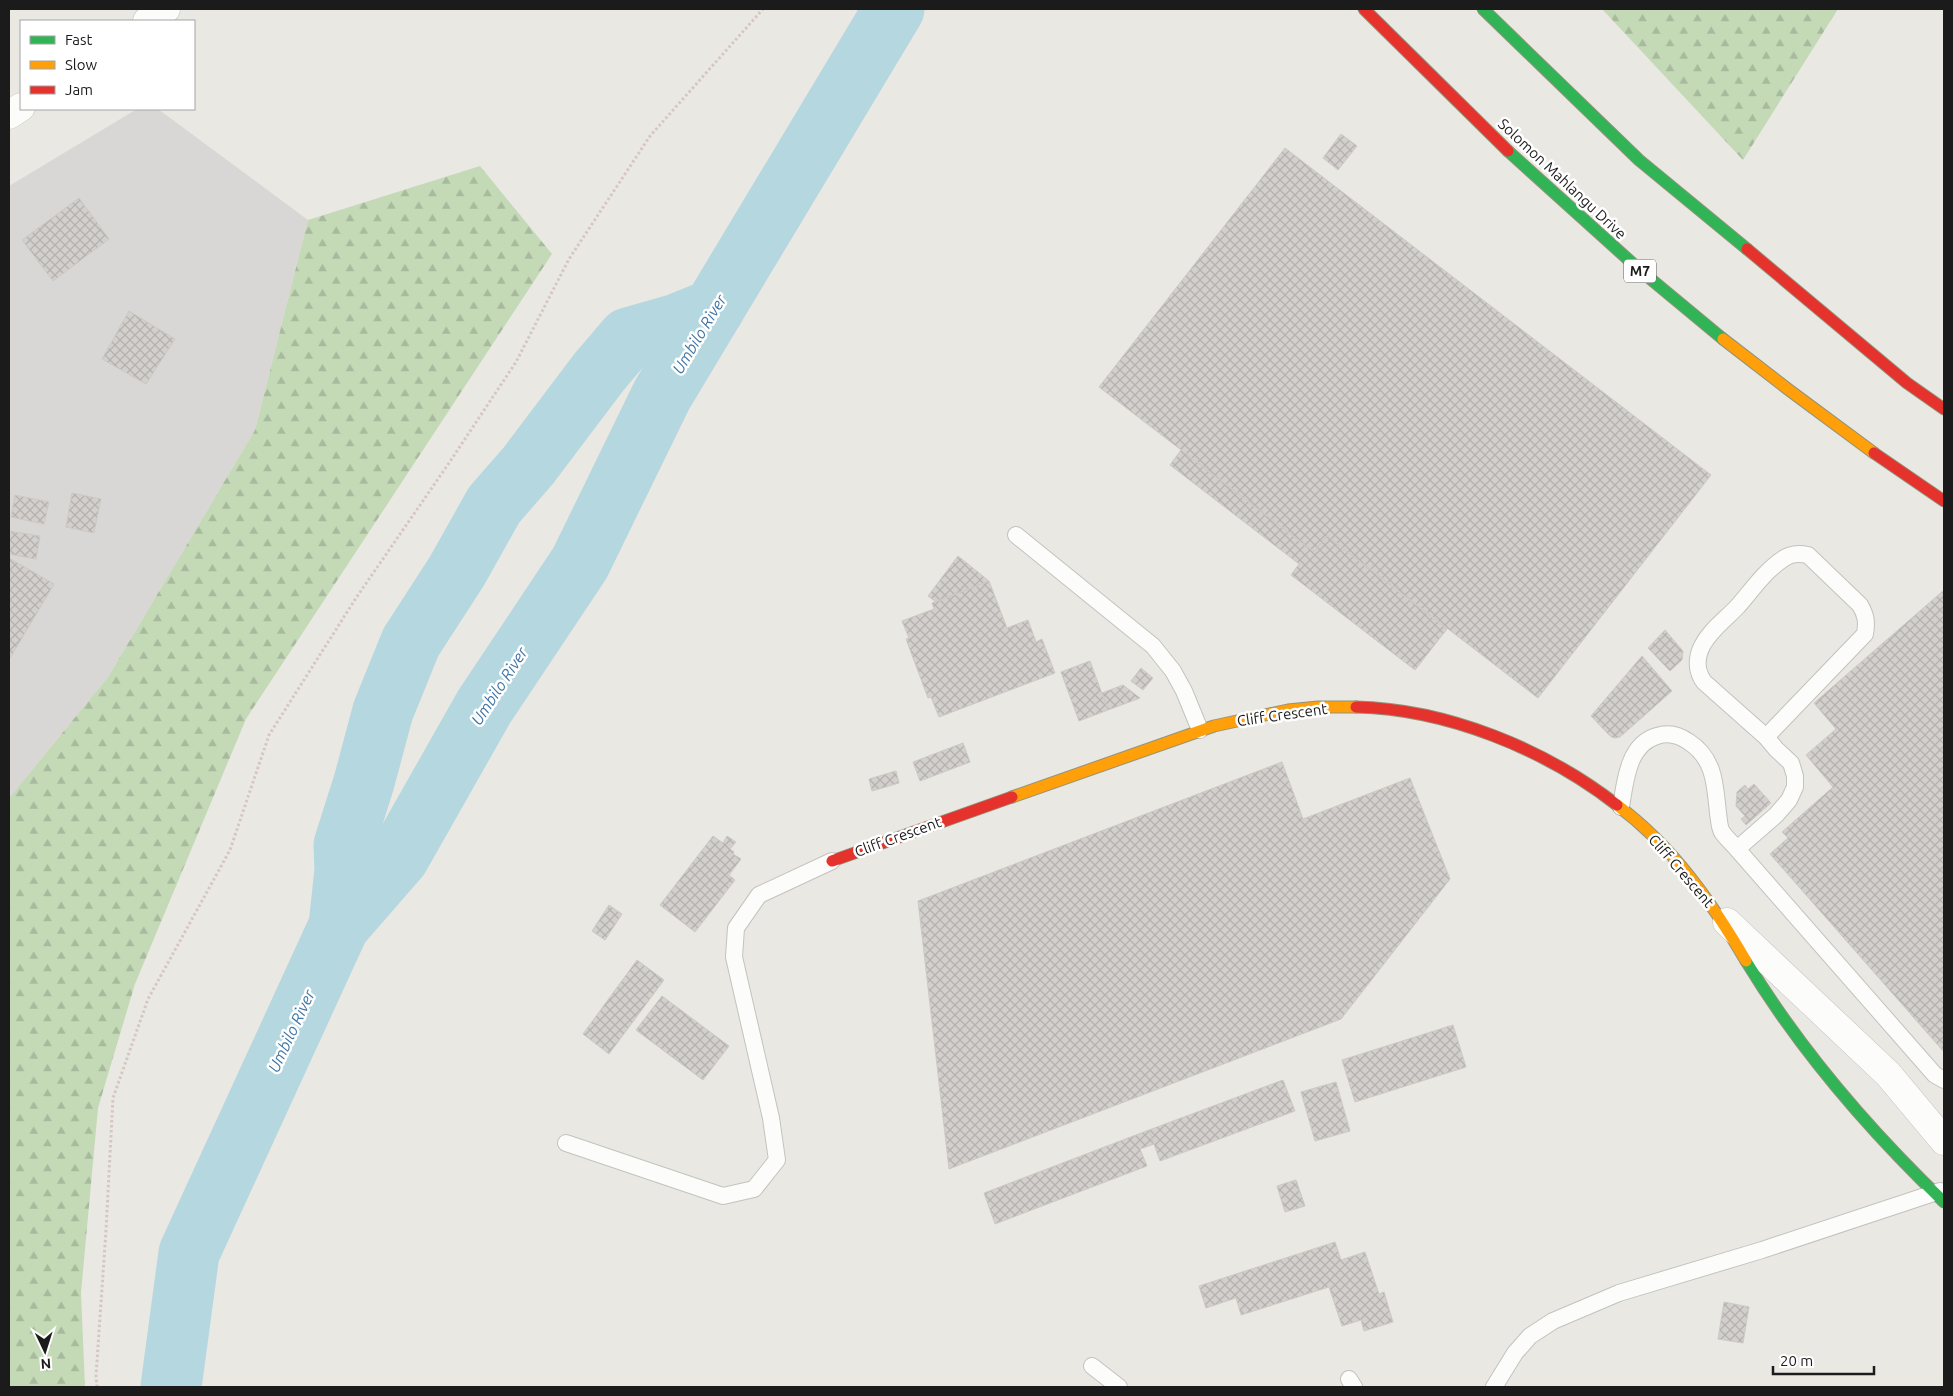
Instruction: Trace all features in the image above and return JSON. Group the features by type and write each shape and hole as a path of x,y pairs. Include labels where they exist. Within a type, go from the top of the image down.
{"main road":[{"name":"Solomon Mahlangu Drive","path":"1364,9 1422,69 1636,268 1754,363 1891,466 1944,501"},
{"path":"1483,9 1639,160 1907,384 1944,409"},
{"name":"Cliff Crescent","path":"832,861 1200,730 1277,712 1318,707 1365,708 1409,712 1459,724 1516,744 1570,772 1621,807 1667,850 1717,912 1772,1002 1847,1102 1941,1195"}],"street":[{"path":"149,20 166,9"},
{"path":"9,115 20,108"},
{"name":"Cliff Crescent","path":"1717,912 1888,1074 1944,1141"}],"lane":[{"path":"1016,534 1153,646 1173,671 1184,691 1200,730"},
{"path":"1737,849 1776,815 1789,800 1795,787 1795,776 1791,764 1766,736 1704,682 1699,675 1698,660 1702,647 1712,632 1769,570 1783,558 1800,553 1808,555 1860,605 1865,613 1867,626 1865,634 1766,736"},
{"path":"1621,807 1627,772 1634,755 1643,743 1655,736 1667,733 1681,736 1694,746 1709,762 1716,784 1721,831 1935,1075 1944,1080"},
{"path":"566,1143 723,1196 754,1189 777,1160 771,1118 734,957 736,928 758,895 832,861"},
{"path":"1494,1387 1515,1353 1530,1336 1554,1321 1619,1294 1941,1195"},
{"path":"1092,1366 1119,1387"}],"path":[{"path":"97,1387 96,1376 113,1098 148,999 230,850 268,734 356,598 449,464 516,362 569,259 650,136 763,9"}],"shaded area":[{"path":"135,110 159,110 308,220 255,430 108,677 9,798 9,186"}],"green space":[{"path":"1602,9 1838,9 1743,160"},
{"path":"480,166 552,254 246,719 135,984 98,1108 81,1293 85,1387 9,1387 9,798 108,677 255,430 308,220"}],"building":[{"path":"1341,134 1357,146 1338,170 1323,158"},
{"path":"1285,148 1711,475 1538,698 1327,536 1314,552 1099,387"},
{"path":"79,198 109,239 53,281 22,240"},
{"path":"129,311 175,339 146,384 102,359"},
{"path":"1181,450 1314,552 1327,536 1447,629 1415,670 1291,575 1299,564 1170,465"},
{"path":"72,493 101,499 94,533 66,527"},
{"path":"15,495 49,502 44,524 11,517"},
{"path":"9,531 40,536 36,559 9,554"},
{"path":"958,556 989,581 936,602 928,596"},
{"path":"9,558 54,584 9,660"},
{"path":"989,581 1007,628 1028,620 1036,642 1042,639 1055,673 939,717 931,697 928,698 906,639 909,638 902,621 934,609 932,603"},
{"path":"1944,590 1944,1052 1770,854 1788,838 1782,832 1833,787 1806,755 1836,729 1814,703"},
{"path":"1665,630 1683,651 1682,660 1670,671 1648,648"},
{"path":"1642,656 1672,691 1620,737 1614,738 1591,716"},
{"path":"1090,661 1108,710 1079,721 1061,672"},
{"path":"1141,668 1153,678 1143,690 1131,681"},
{"path":"1123,685 1140,698 1108,710 1102,693"},
{"path":"963,743 970,762 920,781 913,762"},
{"path":"1282,762 1303,819 1410,778 1450,879 1341,1019 949,1169 918,901"},
{"path":"896,771 899,783 872,791 869,779"},
{"path":"1754,784 1771,803 1746,825 1741,819 1745,816 1736,806 1737,792 1745,785 1748,789"},
{"path":"713,836 723,843 727,836 736,842 730,849 734,852 733,854 741,859 729,875 735,880 695,932 660,905"},
{"path":"609,905 622,914 605,940 592,931"},
{"path":"637,960 664,980 609,1054 583,1034"},
{"path":"662,996 729,1046 703,1080 636,1030"},
{"path":"1453,1025 1466,1067 1355,1102 1342,1060"},
{"path":"1283,1080 1295,1111 1160,1161 1149,1130"},
{"path":"1336,1082 1350,1131 1315,1141 1301,1092"},
{"path":"1149,1130 1154,1144 1140,1149 1147,1166 995,1224 984,1193"},
{"path":"1296,1180 1305,1206 1285,1212 1277,1186"},
{"path":"1335,1242 1341,1260 1365,1252 1379,1294 1384,1292 1393,1322 1364,1331 1361,1320 1342,1326 1329,1287 1241,1315 1236,1298 1206,1308 1199,1286"},
{"path":"1724,1302 1749,1307 1743,1343 1718,1339"}],"waterway":[{"name":"Umbilo River","path":"171,1387 189,1253 339,926 399,857 484,707 580,563 662,395 894,9"},
{"path":"339,926 345,870 344,845 364,782 383,711 411,642 457,571 494,505 528,466 599,372 628,338 677,324 714,309"}],"traffic: fast":[{"path":"1483,9 1639,160 1747,249"},
{"path":"1508,151 1641,271 1723,339"},
{"path":"1746,961 1789,1026 1837,1088 1916,1175 1944,1202"}],"traffic: slow":[{"path":"1723,339 1874,453"},
{"path":"1012,797 1214,726 1288,710 1318,707 1356,707"},
{"path":"1617,805 1656,839 1689,876 1705,896 1746,961"}],"traffic: jam":[{"path":"1364,9 1508,151"},
{"path":"1747,249 1907,383 1944,409"},
{"path":"1874,453 1944,501"},
{"path":"1356,707 1390,709 1425,715 1460,724 1494,736 1559,766 1617,805"},
{"path":"832,861 1012,797"}]}
